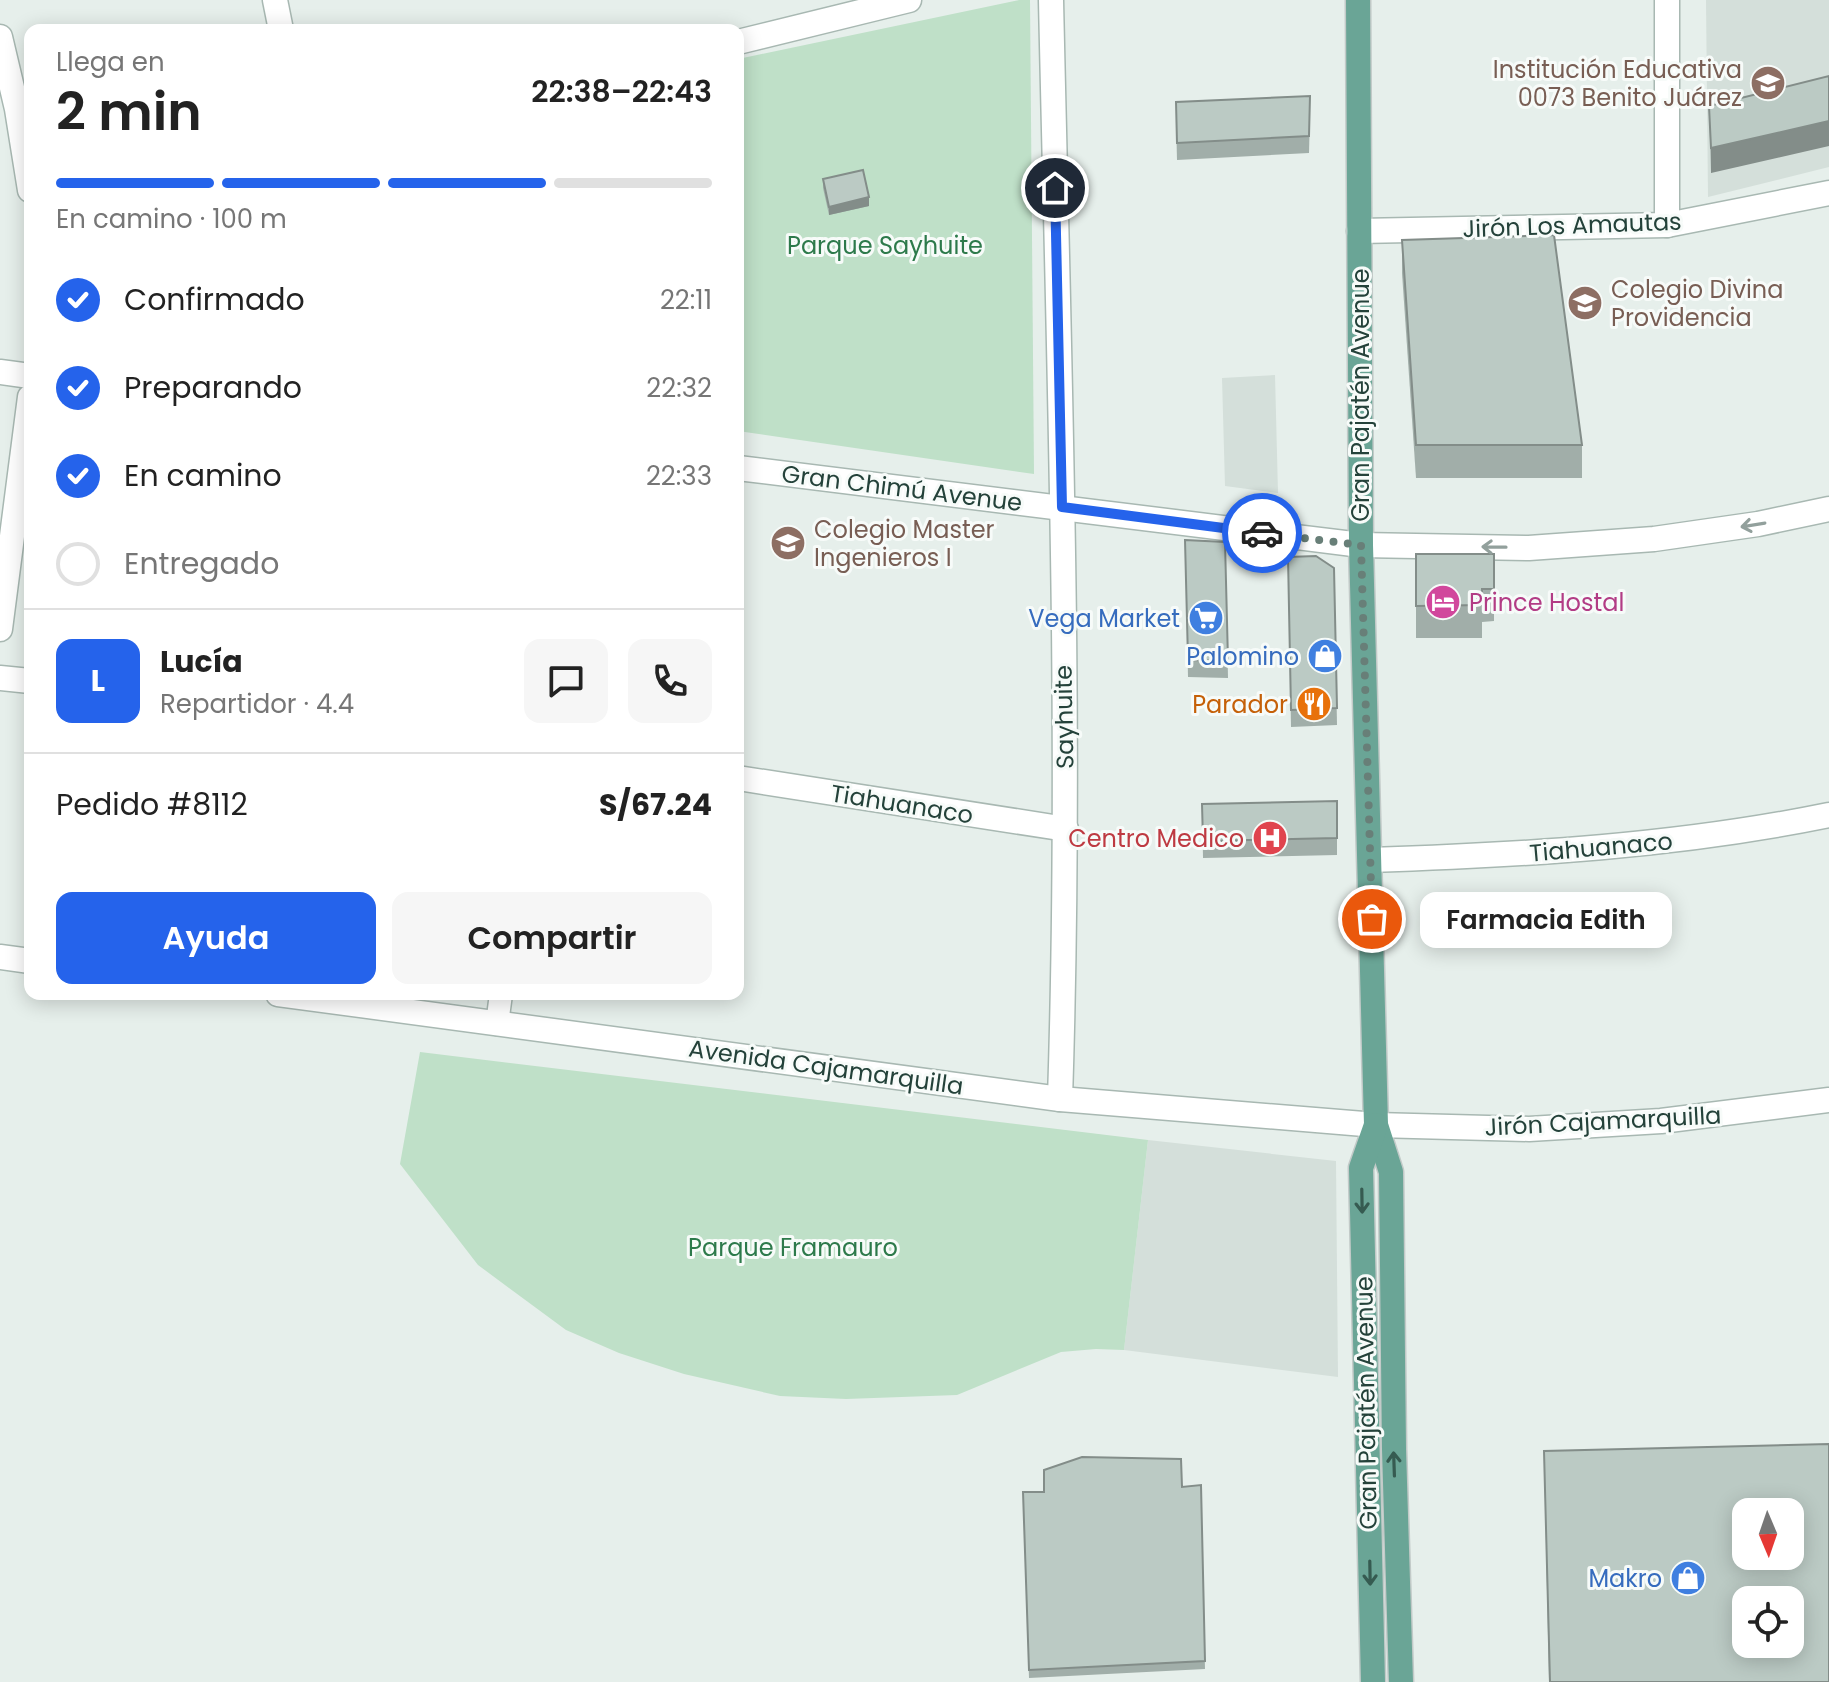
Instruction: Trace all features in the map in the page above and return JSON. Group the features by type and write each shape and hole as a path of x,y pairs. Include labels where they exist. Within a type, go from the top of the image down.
{"main road":[{"name":"Gran Pajatén Avenue","path":"1358,0 1361,545 1376,1125 1391,1172 1394,1449 1401,1682"},
{"name":"Gran Pajatén Avenue","path":"1373,1682 1361,1168 1376,1125"}],"street":[{"path":"275,0 280,24"},
{"path":"744,41 909,0"},
{"name":"Sayhuite","path":"1051,0 1066,829 1060,1099"},
{"path":"1667,0 1667,225"},
{"path":"0,37 24,153"},
{"name":"Jirón Los Amautas","path":"1359,231 1667,225 1829,193"},
{"path":"0,372 24,375"},
{"path":"0,629 24,443"},
{"name":"Gran Chimú Avenue","path":"744,469 1361,545 1529,548 1623,541 1758,524 1829,509"},
{"path":"0,678 24,680"},
{"name":"Tiahuanaco","path":"744,779 1066,829"},
{"name":"Tiahuanaco","path":"1370,860 1497,856 1652,844 1783,825 1829,815"},
{"path":"0,957 24,960"},
{"name":"Avenida Cajamarquilla","path":"322,1000 1060,1099 1376,1125"},
{"path":"497,1024 500,1000"},
{"name":"Jirón Cajamarquilla","path":"1376,1125 1529,1129 1661,1121 1829,1100"}],"shaded area":[{"name":"Institución Educativa 0073 Benito Juárez","path":"1706,0 1829,0 1829,167 1708,197"},
{"path":"1275,375 1278,493 1225,486 1222,378"},
{"path":"1148,1140 1336,1161 1338,1377 1124,1350"}],"green space":[{"name":"Parque Sayhuite","path":"1030,0 1034,474 744,432 744,58"},
{"name":"Parque Framauro","path":"420,1052 1148,1140 1124,1350 1061,1352 957,1395 846,1399 780,1396 684,1374 619,1353 566,1330 478,1265 400,1164"}],"building":[{"path":"1829,76 1829,121 1711,148 1709,106"},
{"path":"1310,96 1309,136 1177,143 1176,102"},
{"path":"863,170 869,197 829,207 823,179"},
{"path":"1554,235 1582,445 1416,445 1402,240"},
{"name":"Vega Market","path":"1185,540 1225,542 1228,661 1188,660"},
{"path":"1416,554 1494,554 1494,589 1482,589 1482,605 1416,606"},
{"path":"1316,556 1334,568 1337,708 1291,710 1288,557"},
{"path":"1337,801 1337,838 1203,841 1202,804"},
{"name":"Makro","path":"1829,1444 1829,1682 1550,1682 1544,1451"},
{"path":"1082,1457 1181,1459 1182,1487 1201,1485 1205,1661 1029,1670 1023,1492 1044,1492 1044,1470"}],"way so far":[{"path":"1262,533 1361,545 1372,919"}],"place":[{"name":"Institución Educativa 0073 Benito Juárez","path":"1768,83"},
{"name":"Colegio Divina Providencia","path":"1585,303"},
{"name":"Colegio Master Ingenieros I","path":"788,543"},
{"name":"Prince Hostal","path":"1443,602"},
{"name":"Vega Market","path":"1206,618"},
{"name":"Palomino","path":"1325,656"},
{"name":"Parador","path":"1314,704"},
{"name":"Centro Medico","path":"1270,838"},
{"name":"Farmacia Edith","path":"1372,919"},
{"name":"Makro","path":"1688,1578"}],"route":[{"path":"1055,188 1062,507 1262,533"}]}
